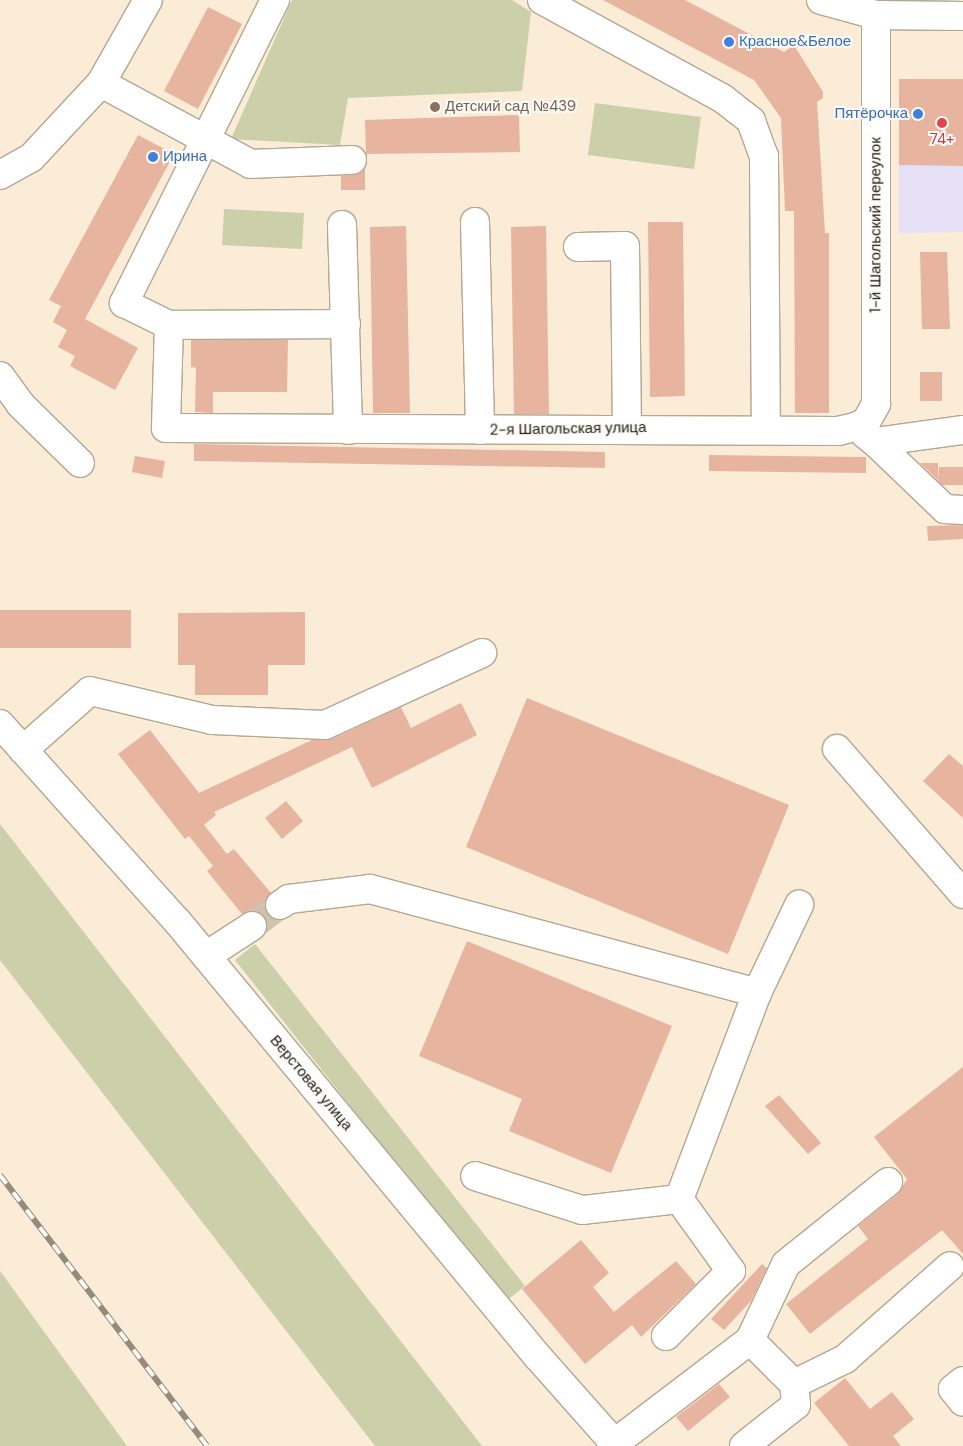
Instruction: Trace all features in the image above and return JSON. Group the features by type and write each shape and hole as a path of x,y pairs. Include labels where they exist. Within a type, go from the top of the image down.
{"street":[{"path":"0,175 31,158 101,83 148,0"},
{"path":"275,0 204,139 124,303 169,326 346,324"},
{"path":"542,0 722,98 751,121 764,156 766,430"},
{"path":"821,0 851,5 876,15 963,16"},
{"name":"1-й Шагольский переулок","path":"865,434 866,422 876,404 876,15"},
{"path":"101,83 251,164 352,160"},
{"path":"475,222 480,430"},
{"path":"342,225 348,430"},
{"path":"578,247 625,246 627,428"},
{"name":"2-я Шагольская улица","path":"169,326 166,428 480,430 627,428 838,431 865,434 963,430"},
{"path":"0,376 20,404 80,463"},
{"path":"865,434 945,509 963,510"},
{"path":"23,750 90,691 212,720 325,726 482,653"},
{"name":"Верстовая улица","path":"0,724 206,956 538,1357 614,1445"},
{"path":"837,749 963,894"},
{"path":"280,905 289,899 370,888 757,993"},
{"path":"679,1199 757,993 799,905"},
{"path":"206,956 252,926"},
{"path":"475,1176 582,1210 679,1199"},
{"path":"614,1445 750,1340 786,1264 888,1182"},
{"path":"666,1336 731,1271 679,1199"},
{"path":"794,1384 845,1359 950,1266"},
{"path":"744,1446 796,1405 794,1384 750,1340"},
{"path":"963,1381 953,1389 963,1402"}],"shaded area":[{"path":"899,79 963,79 963,232 899,233"}],"green space":[{"path":"292,0 512,0 531,12 522,91 348,98 340,145 231,139"},
{"path":"595,103 701,117 694,169 588,155"},
{"path":"224,209 304,213 302,249 222,245"},
{"path":"0,824 482,1446 375,1446 0,960"},
{"path":"255,944 525,1286 505,1302 235,960"},
{"path":"0,1271 127,1446 0,1446"}],"building":[{"path":"603,0 685,0 784,52 794,45 823,92 823,98 817,102 825,233 829,233 829,413 795,413 794,211 785,211 781,118 754,80"},
{"path":"208,7 242,24 198,109 164,91"},
{"path":"899,79 963,79 963,166 899,165"},
{"path":"519,115 520,152 366,154 365,120"},
{"path":"138,135 174,154 85,319 138,348 115,390 70,366 75,356 58,347 67,330 53,322 61,306 49,300"},
{"path":"365,169 365,190 341,190 341,176 360,173"},
{"path":"648,222 683,222 685,396 650,397"},
{"path":"406,226 410,413 373,413 370,227"},
{"path":"546,226 549,414 514,414 511,227"},
{"path":"920,252 947,252 950,329 922,329"},
{"path":"191,340 288,340 287,392 213,392 213,413 195,412 196,368 191,367"},
{"path":"920,372 942,372 942,401 920,401"},
{"path":"194,444 605,452 605,468 194,461"},
{"path":"709,455 866,457 866,473 709,471"},
{"path":"135,456 165,461 162,478 132,472"},
{"path":"920,463 938,463 938,480"},
{"path":"939,467 963,467 963,485 942,485 938,481"},
{"path":"963,525 963,539 928,541 927,526"},
{"path":"0,610 131,610 131,648 0,648"},
{"path":"305,612 305,665 268,665 268,695 195,695 195,665 178,665 178,613"},
{"path":"527,698 789,805 728,954 466,847"},
{"path":"461,703 477,735 372,788 352,747 214,812 216,815 204,825 227,854 234,849 271,893 264,906 272,918 267,922 259,912 242,914 207,871 213,866 189,836 185,839 118,754 150,730 199,793 312,740 332,739 401,707 411,728"},
{"path":"949,754 963,766 963,818 923,781"},
{"path":"286,801 303,821 282,839 265,818"},
{"path":"467,941 672,1026 611,1173 509,1131 522,1099 419,1056"},
{"path":"963,1067 963,1254 942,1230 810,1334 786,1304 868,1239 858,1226 898,1194 907,1179 874,1137"},
{"path":"779,1095 821,1143 808,1154 765,1106"},
{"path":"581,1240 609,1273 593,1287 614,1312 676,1261 696,1284 641,1337 632,1325 585,1364 522,1289"},
{"path":"762,1264 767,1268 751,1301 724,1330 711,1319"},
{"path":"845,1378 870,1409 892,1392 914,1419 893,1436 901,1446 849,1446 814,1403"},
{"path":"719,1384 730,1397 688,1431 676,1417"}],"tunnel":[{"path":"252,926 280,905"}],"railway":[{"path":"0,1175 207,1446"}],"place":[{"name":"Красное&Белое","path":"729,42"},
{"name":"Детский сад №439","path":"435,107"},
{"name":"Пятёрочка","path":"918,114"},
{"name":"74+","path":"942,123"},
{"name":"Ирина","path":"153,157"}]}
